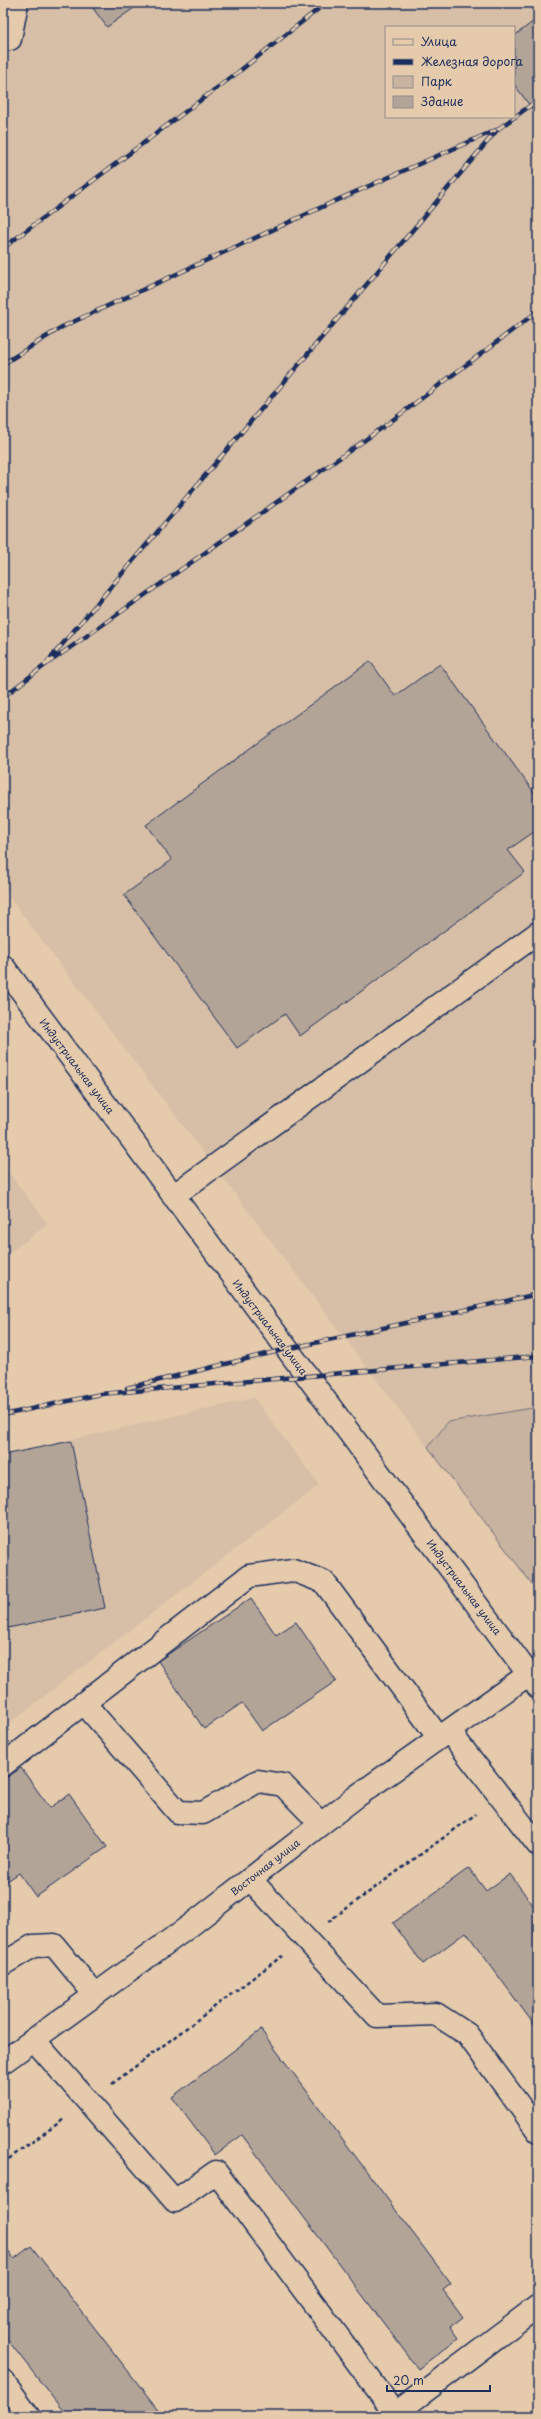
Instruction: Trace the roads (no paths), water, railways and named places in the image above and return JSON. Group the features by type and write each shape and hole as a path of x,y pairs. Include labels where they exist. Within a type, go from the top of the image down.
{"street":[{"path":"10,39 17,3"},
{"path":"173,1196 535,941"},
{"name":"Индустриальная улица","path":"3,966 533,1680"},
{"path":"3,1765 249,1576 293,1570 324,1582 444,1734 501,1796 538,1846"},
{"name":"Восточная улица","path":"3,2062 96,1995 321,1824 444,1734 533,1680"},
{"path":"84,1703 178,1812 204,1813 258,1781 283,1785 321,1824"},
{"path":"250,1879 377,2016 436,2014 466,2034 538,2131"},
{"path":"3,1964 33,1946 54,1945 96,1995"},
{"path":"34,2040 175,2201 216,2172 394,2415 538,2306"},
{"path":"3,2381 29,2416"}],"railway":[{"path":"3,248 237,73 326,3"},
{"path":"515,117 538,100"},
{"path":"44,666 498,129 513,118"},
{"path":"3,364 62,327 335,201 496,130"},
{"path":"3,697 44,666 382,428 538,311"},
{"path":"127,1388 287,1349 538,1294"},
{"path":"3,1415 101,1394 538,1356"}]}
